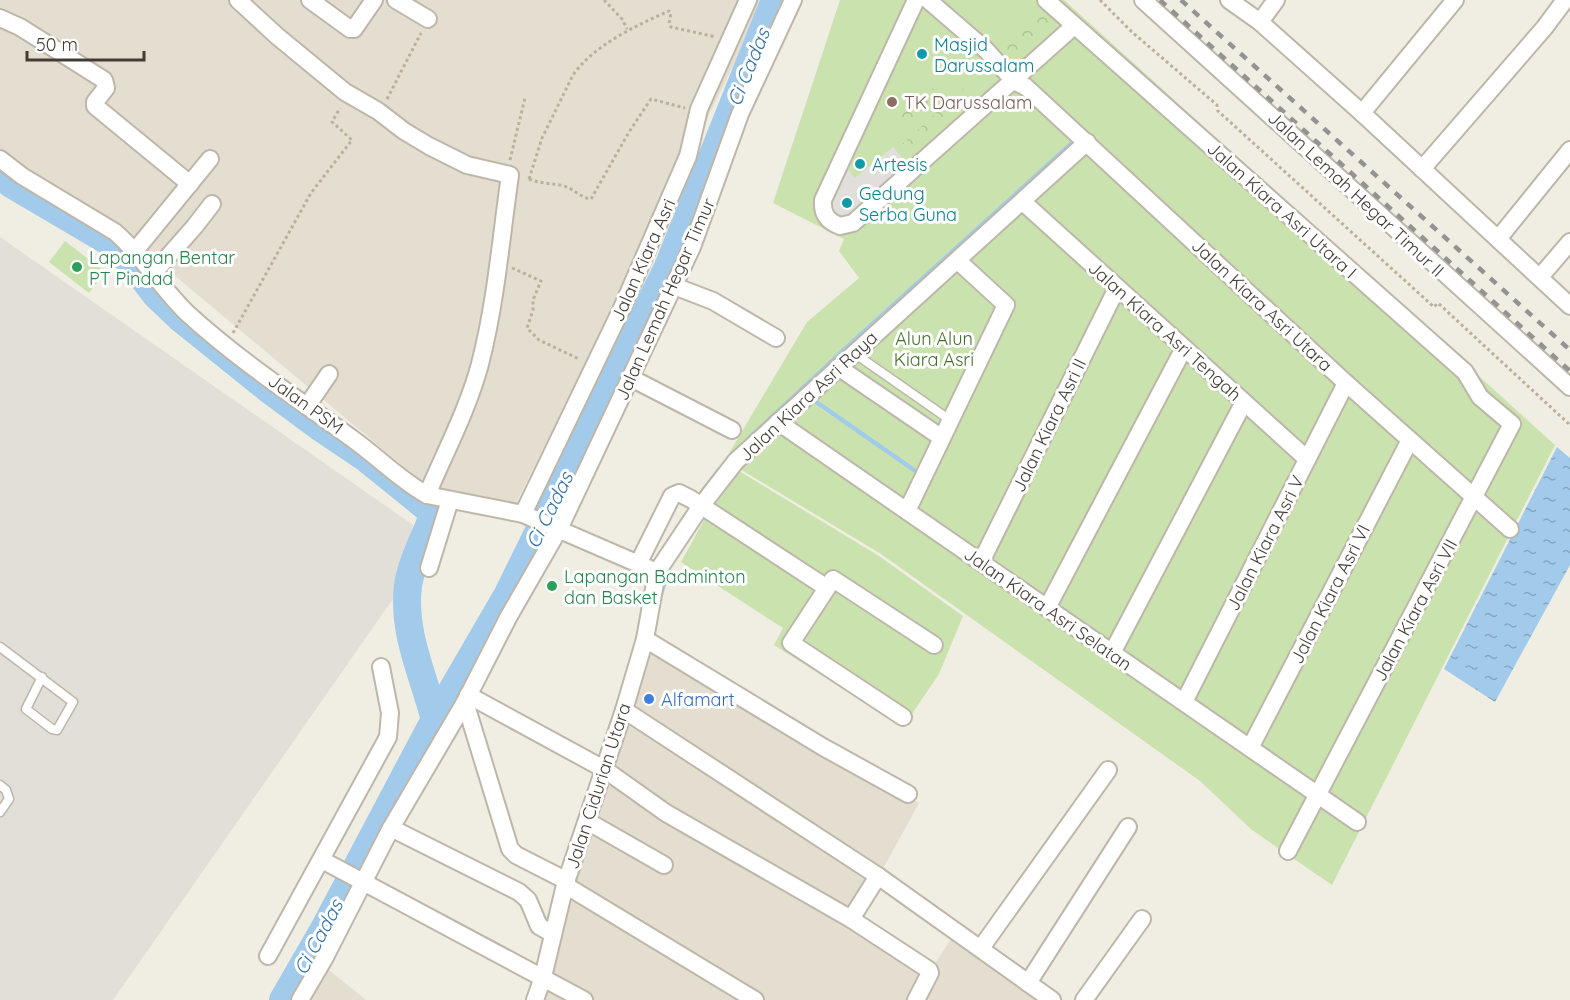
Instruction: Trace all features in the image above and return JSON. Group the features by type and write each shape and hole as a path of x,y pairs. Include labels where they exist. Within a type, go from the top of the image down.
{"street":[{"path":"238,0 277,36 349,95 378,111 429,146 467,165 510,175 499,263 480,363 472,389 427,495"},
{"path":"310,0 350,29 354,29 374,0"},
{"path":"396,0 428,19"},
{"name":"Jalan Kiara Asri","path":"527,516 622,308 688,156 698,113 748,0"},
{"name":"Jalan Lemah Hegar Timur","path":"300,1000 324,959 357,880 391,828 466,699 557,528 631,378 692,247 740,114 793,0"},
{"path":"916,0 823,200 827,219 840,226 853,223 1074,26"},
{"name":"Jalan Kiara Asri Utara","path":"928,0 986,50 1014,81 1026,87 1087,142 1346,383 1510,529"},
{"name":"Jalan Kiara Asri Utara I","path":"1046,0 1465,372 1480,397 1512,424"},
{"name":"Jalan Lemah Hegar Timur II","path":"1143,0 1570,387"},
{"path":"1229,0 1260,22 1422,169 1503,233 1546,271 1570,306"},
{"path":"1260,22 1276,0"},
{"path":"1362,113 1455,0"},
{"path":"1422,169 1545,27 1565,0"},
{"path":"0,18 20,27 104,80 105,88 94,102 95,106 190,184"},
{"name":"Jalan Kiara Asri Raya","path":"657,572 701,506 736,461 1087,142"},
{"path":"1503,233 1570,150"},
{"name":"Jalan PSM","path":"0,159 29,180 115,232 186,312 227,346 358,442 416,489 427,495 527,516 657,572"},
{"path":"134,252 210,159"},
{"name":"Jalan Kiara Asri Tengah","path":"1023,202 1307,459"},
{"path":"152,275 212,204"},
{"path":"1546,271 1570,242"},
{"path":"907,511 1006,305 958,261"},
{"path":"674,285 713,301 776,338"},
{"name":"Jalan Kiara Asri II","path":"981,562 1118,288"},
{"path":"1047,608 1184,348"},
{"path":"838,367 942,438"},
{"path":"307,406 329,374"},
{"path":"631,378 732,430"},
{"name":"Jalan Kiara Asri V","path":"1184,702 1346,383"},
{"path":"1112,653 1244,402"},
{"name":"Jalan Kiara Asri Selatan","path":"778,422 1357,822"},
{"name":"Jalan Kiara Asri VII","path":"1288,851 1512,424"},
{"name":"Jalan Kiara Asri VI","path":"1250,748 1410,440"},
{"path":"638,564 672,496 679,494 827,588"},
{"path":"429,568 450,500"},
{"name":"Jalan Cidurian Utara","path":"535,1000 543,977 566,883 624,710 645,639 657,572"},
{"path":"903,717 791,643 833,579 934,645"},
{"path":"645,639 823,747 908,794"},
{"path":"268,956 328,864 388,737 390,713 381,667"},
{"path":"466,699 604,769 666,813 851,919 929,970 930,973 916,1000"},
{"path":"466,699 510,849 516,855 566,883 755,1000"},
{"path":"624,710 878,876 1052,1000"},
{"path":"981,948 1108,770"},
{"path":"587,820 664,865"},
{"path":"1028,983 1128,826"},
{"path":"391,828 519,892 528,900 539,926 553,934"},
{"path":"328,864 584,1000"},
{"path":"851,919 878,876"},
{"path":"1084,1000 1142,919"}],"lane":[{"path":"853,353 950,420"},
{"path":"0,647 42,677 73,702 57,730 52,729 26,709 42,677"},
{"path":"0,786 6,790 9,799 0,812"}],"path":[{"path":"604,0 622,19 627,29"},
{"path":"1100,0 1132,32 1217,105 1218,111 1426,300 1434,307 1438,303 1570,425"},
{"path":"698,113 652,98 591,199 565,187 529,179 542,138 573,75 598,51 627,29 669,11 671,27 729,40"},
{"path":"378,111 401,75 428,19"},
{"path":"227,346 311,193 352,140 332,122 349,95"},
{"path":"507,174 525,98"},
{"path":"499,263 541,281 527,326 534,336 548,345 595,366"}],"shaded area":[{"path":"0,0 766,0 514,507 440,497 132,240 0,158"},
{"path":"893,147 911,168 846,220 832,215 829,202 845,166 855,178"},
{"path":"0,237 413,525 397,593 113,1000 0,1000"},
{"path":"649,640 919,803 856,918 933,967 952,937 1043,1000 538,1000"},
{"path":"324,966 366,1000 304,1000"}],"green space":[{"name":"Alun Alun Kiara Asri","path":"840,0 1064,0 1555,445 1332,885 1252,830 1200,781 881,554 725,460 807,322 859,278 839,251 844,239 773,203"},
{"path":"1044,5 1066,27 1014,73 994,51"},
{"path":"959,85 978,106 913,165 899,147 945,105 949,94"},
{"path":"921,87 932,87 938,95 907,122 898,113"},
{"name":"Lapangan Bentar PT Pindad","path":"65,241 105,272 89,293 49,262"},
{"path":"739,471 879,556 963,616 939,674 903,727 774,645 783,628 681,562 709,511"}],"water":[{"path":"1557,447 1570,458 1570,565 1495,702 1444,669"}],"waterway":[{"name":"Ci Cadas","path":"283,1000 324,929 433,723 508,594 668,267 775,0"},
{"path":"747,440 1071,144"},
{"path":"0,175 11,184 113,244 156,295 179,317 271,391 367,459 430,510 431,521 412,569 407,603 415,654 435,720"},
{"path":"812,399 914,470"},
{"path":"702,492 719,470"},
{"path":"660,597 665,574"}],"railway":[{"path":"1160,0 1570,371"},
{"path":"1181,0 1570,350"}],"place":[{"name":"Masjid Darussalam","path":"922,54"},
{"name":"TK Darussalam","path":"892,102"},
{"name":"Artesis","path":"860,164"},
{"name":"Gedung Serba Guna","path":"847,203"},
{"name":"Lapangan Bentar PT Pindad","path":"77,267"},
{"name":"Lapangan Badminton dan Basket","path":"552,586"},
{"name":"Alfamart","path":"649,699"}]}
